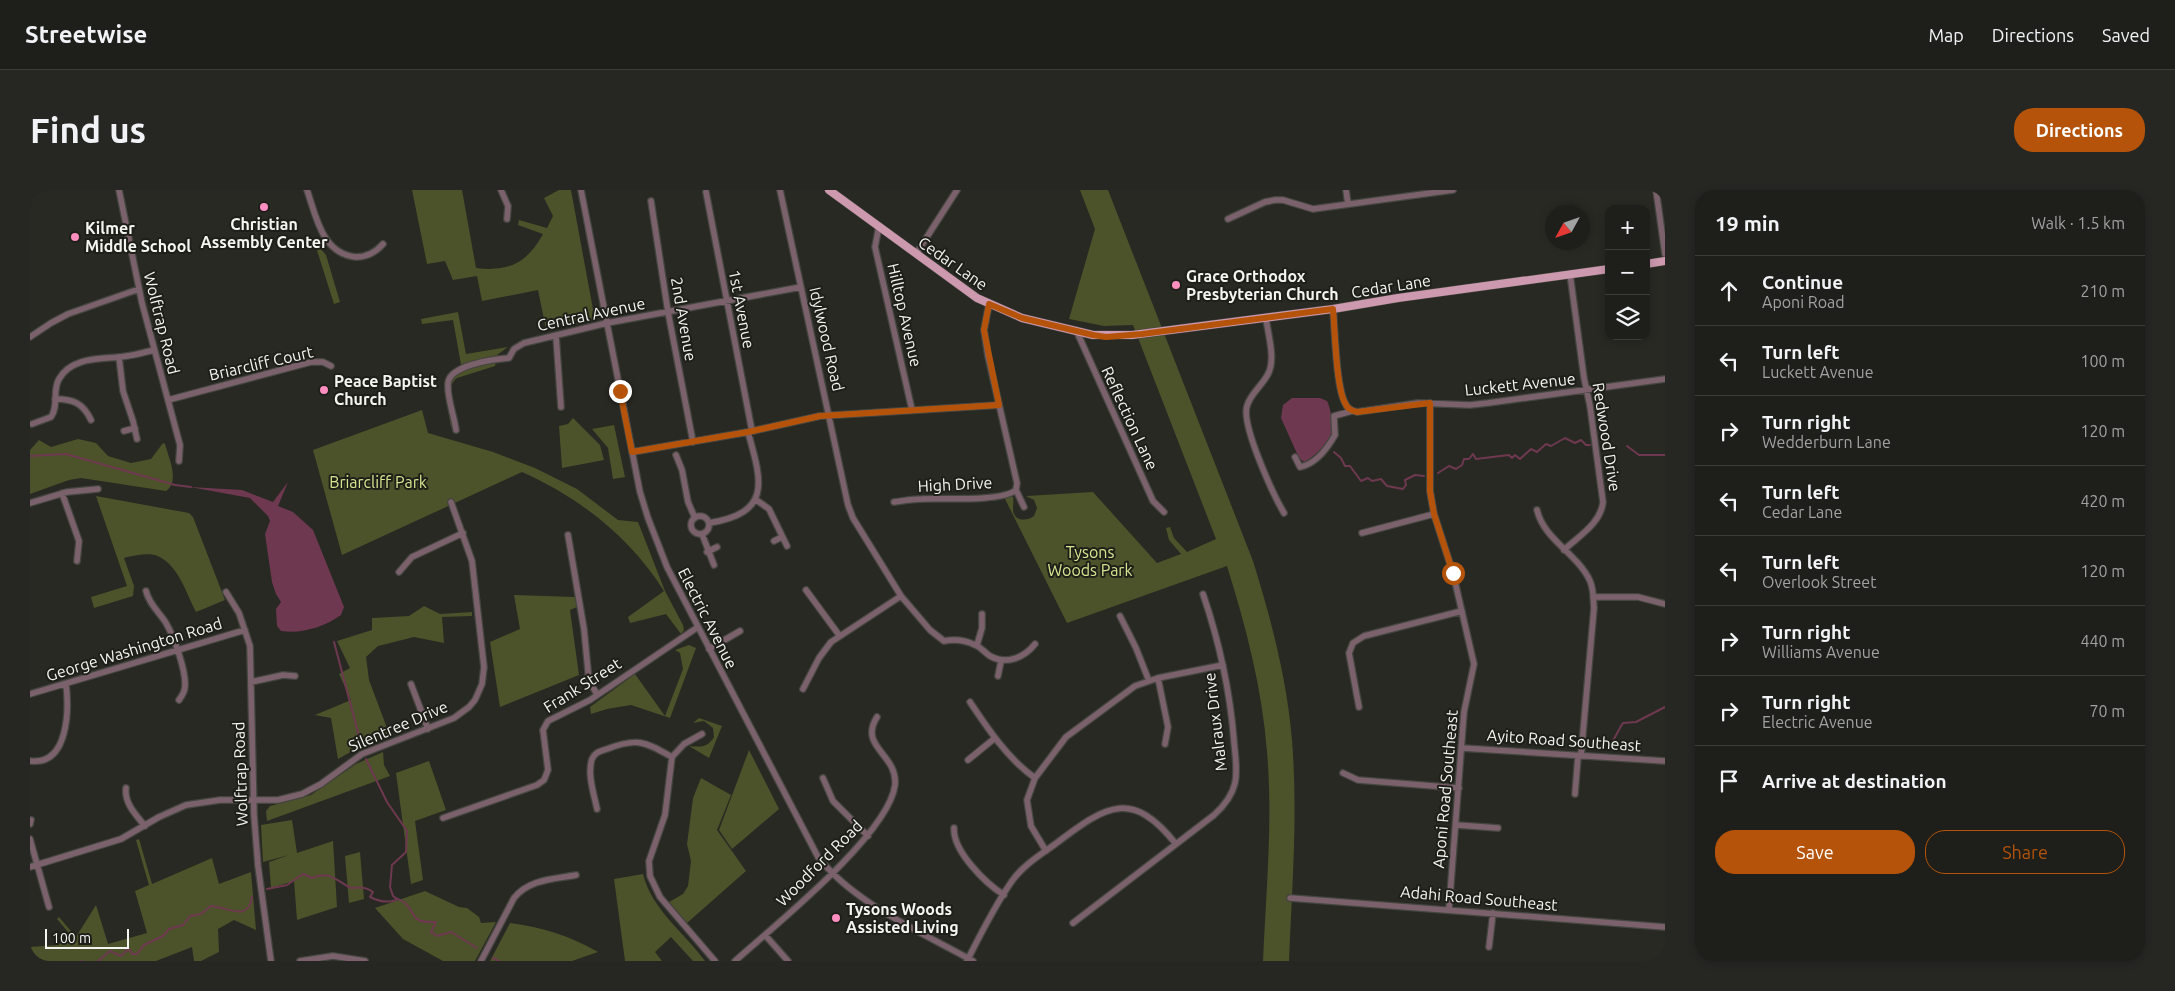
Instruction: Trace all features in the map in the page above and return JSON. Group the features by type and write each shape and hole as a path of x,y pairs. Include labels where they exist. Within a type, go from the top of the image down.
{"main road":[{"name":"Cedar Lane","path":"830,190 957,285 989,304 1022,318 1077,332 1106,337 1333,309 1398,298 1605,270"},
{"path":"1650,263 1665,261"}],"street":[{"name":"Wolftrap Road","path":"119,190 139,289 180,448 179,461"},
{"path":"309,190 321,230 334,248 346,255 362,257 374,253 383,244"},
{"path":"501,190 508,206 507,219"},
{"name":"Electric Avenue","path":"581,190 645,511 657,546 709,649 810,845 832,873 870,903 970,960"},
{"name":"Idylwood Road","path":"780,190 842,483 853,518 901,596 930,630 944,641 954,640 977,645"},
{"path":"916,254 957,190"},
{"path":"1346,190 1348,204"},
{"path":"1228,219 1265,202 1275,200 1283,200 1313,209 1453,190"},
{"path":"1656,190 1665,254"},
{"name":"1st Avenue","path":"706,192 759,481 755,499"},
{"name":"2nd Avenue","path":"651,201 668,312 693,442"},
{"name":"Hilltop Avenue","path":"879,226 875,247 912,410"},
{"name":"Redwood Drive","path":"1564,550 1596,520 1602,508 1596,444 1586,390 1570,274"},
{"name":"Central Avenue","path":"456,430 448,384 453,373 491,359 509,358 514,349 524,343 607,323 801,287"},
{"path":"30,337 50,323 68,314 139,289"},
{"path":"989,304 984,330 1017,483 1016,490 1024,507"},
{"path":"1300,467 1307,466 1316,460 1331,442 1335,435 1334,416 1350,409 1345,403 1341,388 1333,309"},
{"path":"1266,318 1271,367 1268,375 1251,398 1245,416 1254,445 1284,513"},
{"name":"Reflection Lane","path":"1077,332 1153,501 1164,512"},
{"path":"556,336 561,407"},
{"path":"32,424 51,417 55,409 56,385 68,369 97,358 120,357 154,350"},
{"path":"120,357 123,391 137,439"},
{"name":"Briarcliff Court","path":"168,400 311,362 323,362 331,366"},
{"name":"Luckett Avenue","path":"1350,409 1357,412 1430,403 1470,405 1665,379"},
{"path":"55,399 77,402 87,410 92,420"},
{"name":"Aponi Road Southeast","path":"1430,403 1430,486 1434,514 1453,573 1474,664 1466,701 1449,909"},
{"path":"632,452 829,415 999,405"},
{"path":"124,431 135,428"},
{"path":"676,454 682,470 688,502 695,518"},
{"path":"1295,457 1302,474"},
{"path":"682,470 689,467"},
{"path":"30,503 79,489 98,489"},
{"name":"High Drive","path":"894,502 921,499 989,497 1009,494 1016,490"},
{"path":"62,493 79,541 77,561"},
{"path":"709,523 737,516 746,511 755,499 769,509 787,546"},
{"name":"Silentree Drive","path":"30,867 121,839 186,805 220,800 278,800 302,794 320,784 362,754 454,718 469,707 479,692 484,676 474,568 452,502"},
{"path":"1537,510 1542,524 1587,576 1593,597 1588,670 1575,794"},
{"path":"1362,533 1434,514"},
{"path":"695,518 703,517 709,523"},
{"path":"695,518 692,522 693,530 702,534"},
{"path":"702,534 708,529 709,523"},
{"path":"399,572 412,556 463,533"},
{"path":"702,534 707,552 714,565"},
{"path":"568,535 584,629 589,681 597,694"},
{"path":"774,541 782,537"},
{"path":"707,552 716,547"},
{"path":"806,590 839,635"},
{"path":"146,591 150,602 167,625 177,651 185,683 183,694 179,700"},
{"name":"Wolftrap Road","path":"226,592 236,607 246,630 250,646 254,800 258,866 271,961"},
{"name":"Malraux Drive","path":"1073,923 1219,811 1229,798 1235,782 1236,766 1233,729 1223,665 1203,594"},
{"path":"803,689 824,651 839,635 901,596"},
{"path":"1593,597 1638,597 1665,604"},
{"path":"1359,707 1350,651 1353,643 1364,636 1462,611"},
{"path":"982,614 982,628 977,645 991,656 1001,661 1024,655 1035,644"},
{"path":"1120,616 1136,648 1149,681"},
{"name":"Frank Street","path":"443,818 537,785 544,780 548,770 543,734 546,724 554,717 590,700 698,627"},
{"name":"George Washington Road","path":"30,694 246,630"},
{"path":"709,649 740,631"},
{"path":"998,676 1001,661"},
{"path":"1046,851 1035,835 1028,818 1028,800 1035,778 1056,749 1074,729 1121,695 1149,681 1223,665"},
{"path":"251,682 283,675 295,676"},
{"path":"1158,678 1168,727 1165,744"},
{"path":"30,761 40,761 48,757 63,736 68,718 66,684"},
{"path":"411,684 428,729"},
{"path":"970,702 995,738 1017,764 1035,778"},
{"name":"Woodford Road","path":"735,961 832,873 868,836 884,813 895,786 894,772 891,764 872,738 872,728 877,717"},
{"path":"702,734 684,744 672,757 665,815 648,861 650,876 660,897 715,961"},
{"path":"968,760 995,738"},
{"path":"597,809 591,770 592,761 597,752 633,741 652,746 672,757"},
{"name":"Ayito Road Southeast","path":"1462,748 1665,761"},
{"path":"1343,772 1352,779 1358,780 1459,788"},
{"path":"823,778 833,801 868,836"},
{"path":"126,788 125,795 128,804 145,826"},
{"path":"970,960 1016,876 1046,851 1099,813 1130,809 1147,815 1164,828 1176,844"},
{"path":"1456,825 1498,828"},
{"path":"954,828 956,842 979,876 1004,895"},
{"path":"30,839 49,907"},
{"path":"481,961 514,898 520,891 539,882 576,874"},
{"name":"Adahi Road Southeast","path":"1290,898 1665,927"},
{"path":"1489,947 1493,913"},
{"path":"765,935 788,961"},
{"path":"300,961 333,956 365,961"}],"green space":[{"path":"412,190 462,190 476,268 488,269 507,267 523,259 537,244 543,234 518,225 519,220 547,228 553,216 544,198 559,190 571,190 595,320 546,329 538,290 482,301 477,276 453,280 445,261 427,264"},
{"name":"Tysons Woods Park","path":"1080,190 1108,190 1253,561 1266,605 1282,672 1290,717 1294,767 1293,878 1289,961 1263,961 1269,830 1269,778 1265,728 1252,658 1227,566 1067,623 1004,497 1013,497 1015,516 1024,520 1034,516 1037,508 1034,500 1026,496 1093,492 1157,563 1181,554 1169,540 1166,528 1170,527 1174,538 1187,552 1216,539 1133,325 1104,326 1069,319 1095,229"},
{"path":"314,241 326,255 340,302 334,304"},
{"path":"458,312 466,354 508,347 497,355 495,366 457,378 453,382 450,394 457,426 451,427 444,387 448,378 462,370 453,320 422,324 421,319"},
{"name":"Briarcliff Park","path":"422,410 428,433 493,452 535,468 577,489 618,520 638,522 665,591 683,625 684,630 681,634 666,614 630,623 628,617 664,591 651,571 636,553 602,521 564,494 522,472 342,555 313,450"},
{"path":"573,418 600,445 604,460 562,468 559,426 568,424"},
{"path":"614,425 625,477 613,479 608,448 592,429"},
{"path":"78,439 96,443 108,456 131,463 151,459 163,443 165,444 173,476 170,487 166,491 81,478 69,480 30,494 30,450 39,440 51,447"},
{"path":"96,496 189,513 193,517 225,600 196,612 180,579 170,565 152,554 124,558 134,586 133,596 94,608 91,597 127,586"},
{"path":"514,595 575,597 577,607 570,610 579,675 500,707 490,642 520,629"},
{"path":"424,606 440,614 472,612 472,616 442,617 444,643 414,637 378,646 366,657 369,680 390,736 356,749 338,759 331,718 315,715 351,700 339,674 350,668 337,641 372,630 372,618 409,616"},
{"path":"689,645 696,648 670,718 631,705 591,714 590,707 635,674 665,716 683,669 680,653 675,650"},
{"path":"699,718 722,726 709,758 689,746 703,746 714,737 713,728 704,721 693,723"},
{"path":"749,750 779,809 732,849 719,830"},
{"path":"383,752 384,765 390,776 267,821 266,811 270,806 311,795 356,764"},
{"path":"429,761 446,810 415,821 423,880 411,884 396,773"},
{"path":"701,778 731,795 717,830 746,871 687,923 669,902 683,894 688,886 691,861 687,844 693,798"},
{"path":"292,820 297,853 333,841 337,907 297,920 294,881 271,888 269,862 289,855 263,862 261,825"},
{"path":"139,839 152,884 212,858 219,884 251,872 256,930 234,920 218,929 219,952 201,961 194,961 192,947 156,961 30,961 30,947 57,945 73,938 57,919 59,917 76,937 96,905 108,944 147,933 135,891 149,885 136,840"},
{"path":"360,852 364,899 349,903 345,856"},
{"path":"643,874 647,887 661,910 705,961 693,961 671,937 655,952 662,961 625,961 614,879"},
{"path":"425,891 459,907 467,908 479,917 481,923 496,922 475,961 443,961 403,939 375,908"},
{"path":"510,923 556,933 598,952 572,961 490,961"}],"shaded area":[{"path":"1292,398 1320,398 1327,401 1331,412 1331,436 1321,449 1304,462 1299,458 1281,418 1283,405"},
{"path":"288,482 278,506 293,512 313,530 344,607 341,615 327,623 312,629 289,632 281,631 277,626 276,609 281,602 272,582 265,534 270,521 268,516 250,498 190,487 242,490 273,502"}],"waterway":[{"path":"1438,473 1449,466 1456,469 1462,465 1464,459 1469,459 1473,454 1476,459 1509,455 1512,458 1515,455 1520,459 1531,449 1537,452 1546,444 1551,446 1565,438 1575,443 1581,440 1586,445 1590,445"},
{"path":"1627,446 1639,455 1665,455"},
{"path":"1334,452 1341,458 1345,466 1350,466 1361,481 1368,478 1372,481 1381,479 1387,486 1403,489 1406,485 1405,480 1415,475 1424,476"},
{"path":"30,456 66,454 175,485 191,487"},
{"path":"334,642 361,744"},
{"path":"1607,749 1623,723 1636,722 1665,707"},
{"path":"366,759 387,802 407,831 406,852 392,865 390,887 393,896 404,902 417,919 436,922 431,932 437,936 451,932 477,948"},
{"path":"267,889 287,885 303,874 312,878 323,875 333,877 351,888 368,889 373,892 370,897 376,900 396,900"},
{"path":"98,961 110,951 121,956 127,950 130,950 132,954 137,954 144,945 163,936 169,929 183,925 190,916 201,914 211,906 236,911 246,909 250,905 252,897"},
{"path":"493,958 499,961"}],"place":[{"name":"Christian Assembly Center","path":"264,207"},
{"name":"Kilmer Middle School","path":"75,237"},
{"name":"Grace Orthodox Presbyterian Church","path":"1176,285"},
{"name":"Peace Baptist Church","path":"324,390"},
{"name":"Tysons Woods Assisted Living","path":"836,918"}],"route":[{"path":"620,391 632,452 748,432 820,416 999,405 984,330 985,316 989,304 1022,318 1106,337 1333,309 1341,388 1348,408 1357,412 1430,403 1430,491 1434,514 1453,573"}]}
